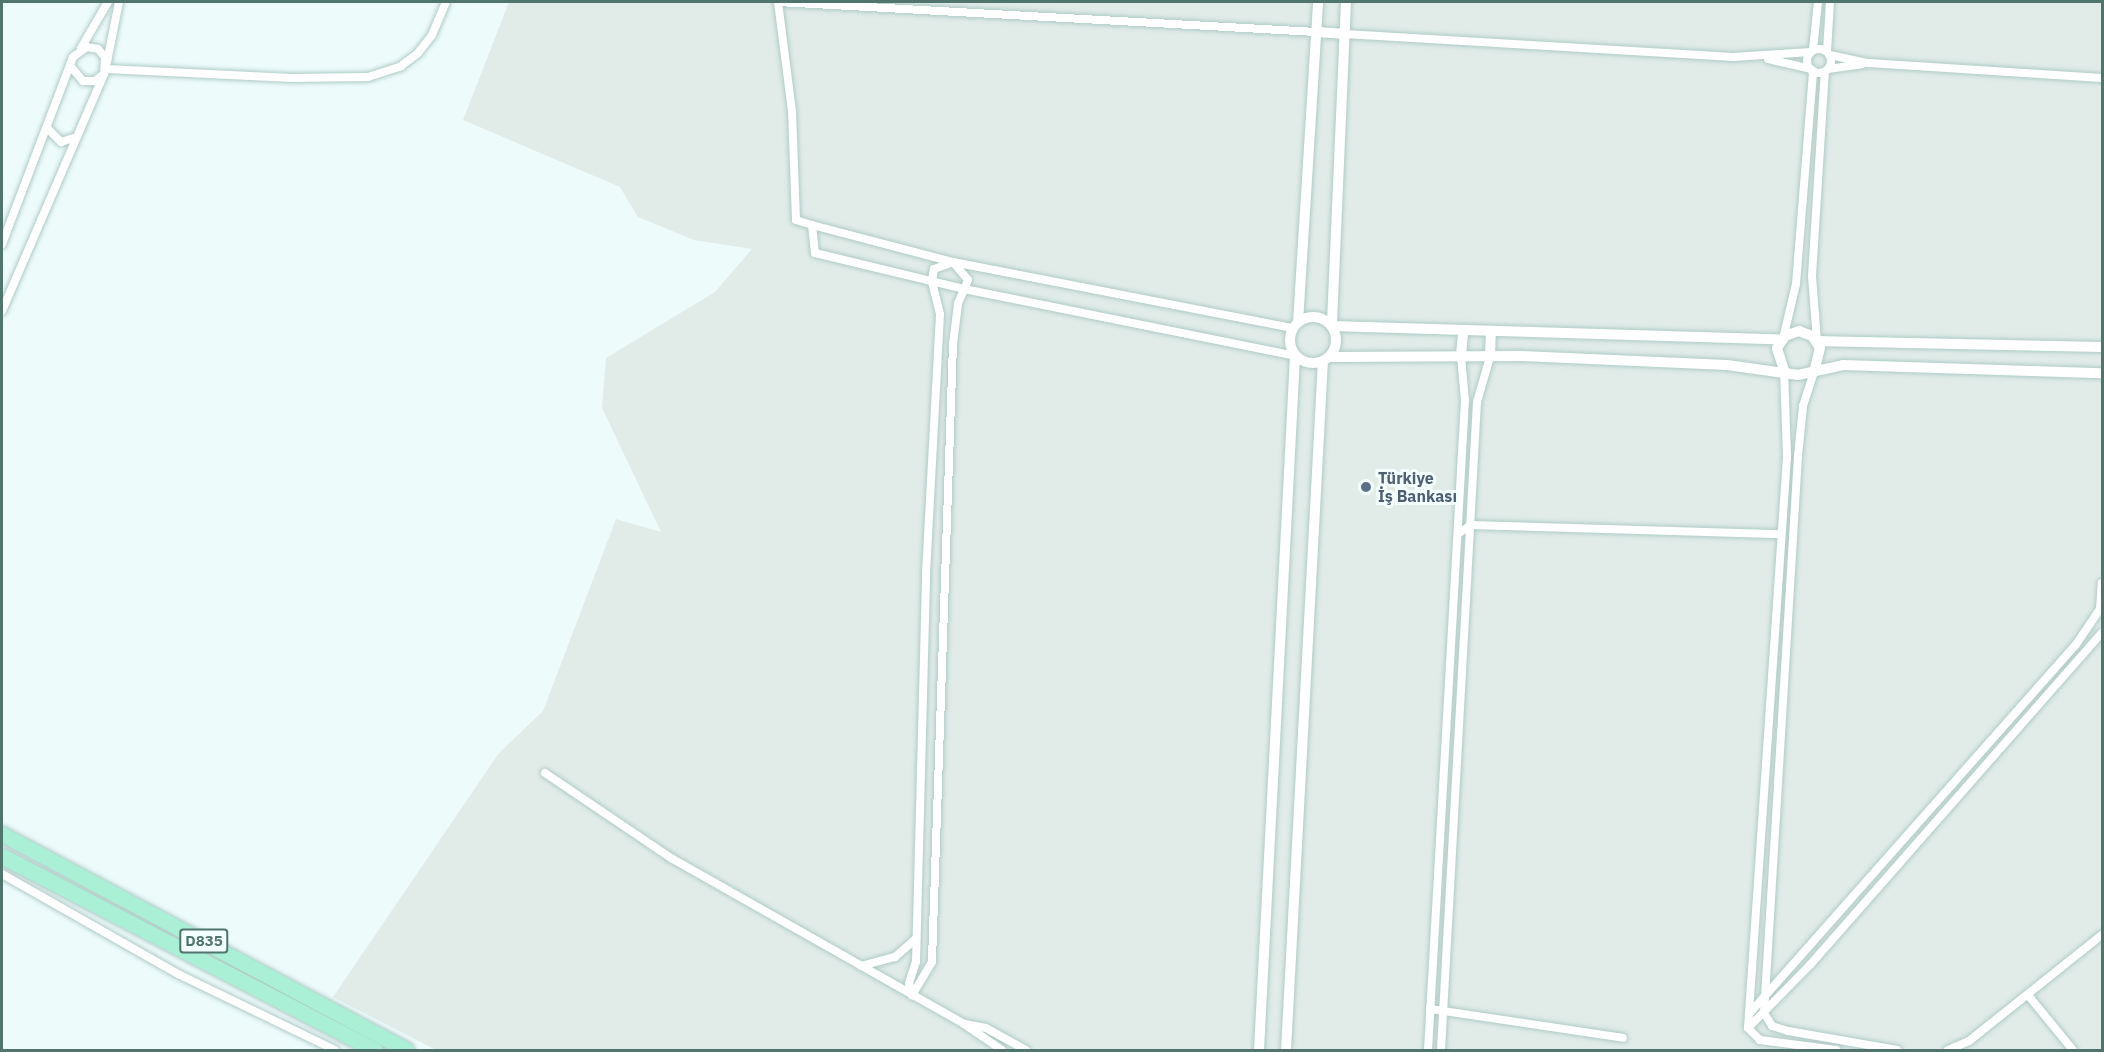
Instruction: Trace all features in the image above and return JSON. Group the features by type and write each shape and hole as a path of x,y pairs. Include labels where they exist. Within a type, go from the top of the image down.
{"highway":[{"name":"D835","path":"2,834 406,1050"},
{"name":"D835","path":"2,856 375,1050"}],"street":[{"path":"2,244 72,68 108,2"},
{"path":"2,311 73,138 106,69 119,2"},
{"path":"106,69 292,78 368,76 401,66 418,53 432,35 446,2"},
{"path":"2103,78 1869,63 1812,51 1761,57 778,2 792,111 796,220 953,262 1295,325 1315,316 1332,326 1782,339 1799,331 1817,341 2103,347"},
{"path":"1259,1050 1295,356 1289,338 1295,325 1318,2"},
{"path":"1286,1050 1326,359 1336,341 1332,326 1346,2"},
{"path":"1818,2 1812,51 1807,61 1812,70 1796,285 1777,353 1784,370 1787,428 1748,1028 1760,1040 1836,1050"},
{"path":"1772,1026 1764,1013 1763,998 1798,456 1803,406 1820,358 1812,276 1830,2"},
{"path":"81,48 98,49 106,69"},
{"path":"1761,57 1812,70 1827,70 1869,63"},
{"path":"72,68 83,81 95,81 106,69"},
{"path":"2090,76 2103,73"},
{"path":"47,128 61,142 73,138"},
{"path":"812,225 815,254 964,289 1295,356 1311,364 1326,359 1461,356 1784,370 1797,375 1815,368 2103,373"},
{"path":"912,995 909,983 916,939 926,573 940,314 932,281 934,269 953,262"},
{"path":"912,995 932,962 952,356 964,289 968,280 953,262"},
{"path":"1428,1050 1465,401 1461,356 1463,331"},
{"path":"1441,1050 1478,402 1490,357 1491,331"},
{"path":"1458,534 1471,525 1781,534"},
{"path":"1748,1016 2091,627 2102,597 2103,583"},
{"path":"1748,1028 1758,1022 2103,633"},
{"path":"1452,635 1464,636"},
{"path":"545,773 671,858 964,1024 1002,1050"},
{"path":"1444,775 1456,776"},
{"path":"2,874 178,974 335,1050"},
{"path":"1948,1050 1969,1041 2103,935"},
{"path":"861,966 895,957 916,939"},
{"path":"2028,995 2073,1050"},
{"path":"1430,1009 1623,1038"},
{"path":"1758,1022 1897,1050"},
{"path":"964,1024 986,1028 1026,1050"}],"shaded area":[{"path":"509,2 2102,2 2102,1050 436,1050 333,997 499,753 543,711 616,519 661,532 602,408 606,358 715,292 752,249 694,240 638,217 620,187 463,120"}],"place":[{"name":"Türkiye İş Bankası","path":"1366,487"}]}
